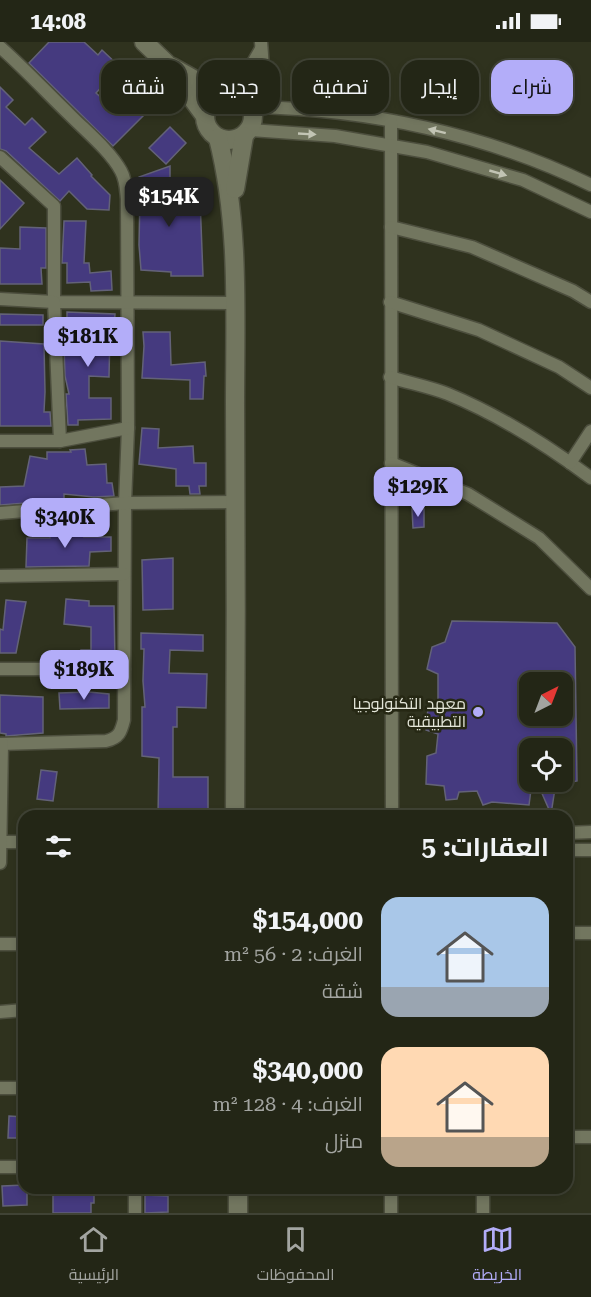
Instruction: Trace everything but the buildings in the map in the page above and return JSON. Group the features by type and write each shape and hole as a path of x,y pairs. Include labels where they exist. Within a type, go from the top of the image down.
{"main road":[{"path":"144,42 163,60"},
{"path":"186,90 205,116 208,129 218,138 231,141 246,133"},
{"path":"232,206 246,133 252,114"},
{"path":"218,138 232,206 235,303 236,810"},
{"path":"238,1194 238,1213"}],"street":[{"path":"253,60 261,45"},
{"path":"261,45 263,60"},
{"path":"0,47 86,131 123,173 127,199 128,428 124,574 124,720 117,737 106,741 1,744 0,863"},
{"path":"280,107 336,112 391,121 475,140 591,185"},
{"path":"391,121 392,810"},
{"path":"246,133 335,136 427,152 523,180 591,212"},
{"path":"0,157 54,206 54,302 60,441"},
{"path":"391,227 472,247 573,291 591,302"},
{"path":"0,298 54,302 235,303"},
{"path":"390,302 479,330 559,367 591,388"},
{"path":"390,377 447,394 508,424 591,478"},
{"path":"0,441 60,441 128,428"},
{"path":"570,463 591,431"},
{"path":"391,463 468,494 539,538 591,589"},
{"path":"0,513 125,503 236,502"},
{"path":"0,576 124,574"},
{"path":"0,669 124,669"},
{"path":"573,833 591,832"},
{"path":"0,842 18,842"},
{"path":"573,850 591,850"},
{"path":"573,933 591,933"},
{"path":"0,944 18,944"},
{"path":"0,1012 18,1010"},
{"path":"0,1088 18,1088"},
{"path":"573,1137 591,1137"},
{"path":"0,1167 18,1167"},
{"path":"135,1194 135,1213"},
{"path":"391,1194 391,1213"},
{"path":"483,1194 483,1213"}],"place":[{"name":"معهد التكنولوجيا التطبيقية","path":"478,712"}]}
